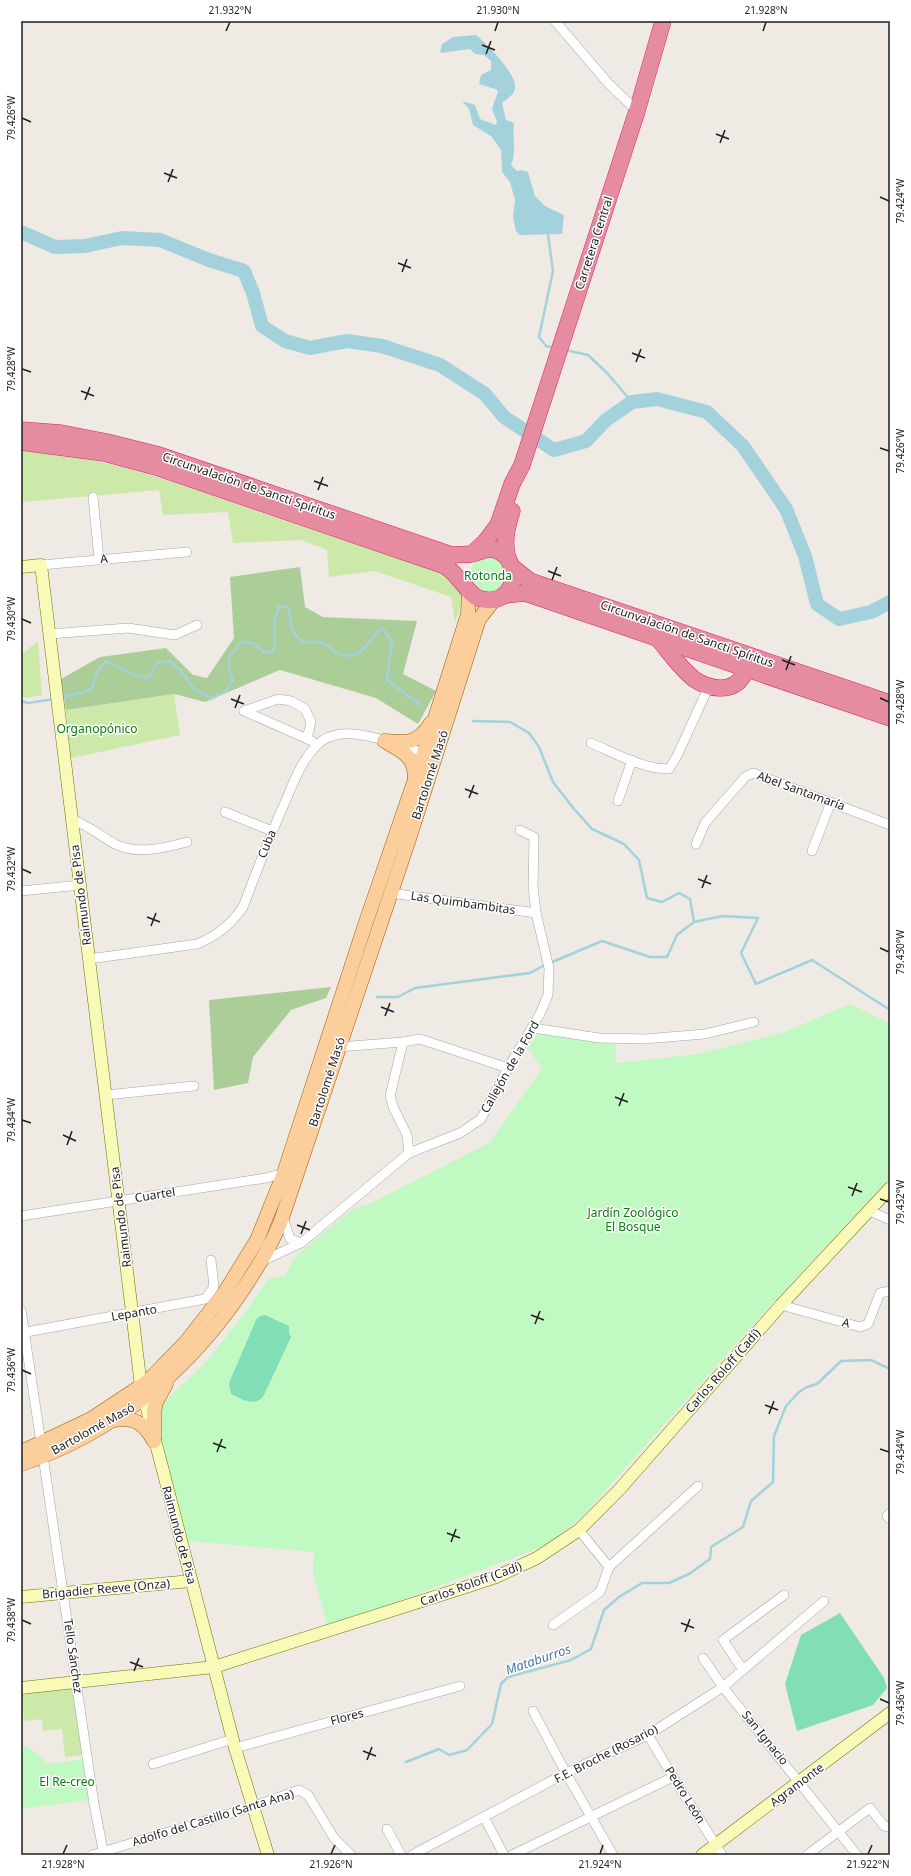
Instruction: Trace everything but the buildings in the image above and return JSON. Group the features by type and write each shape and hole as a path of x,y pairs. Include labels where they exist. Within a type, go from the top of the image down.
{"highway":[{"name":"Carretera Central","path":"522,465 637,112 663,21"},
{"name":"Circunvalación de Sancti Spíritus","path":"21,430 69,434 159,455 452,555 473,554"},
{"name":"Circunvalación de Sancti Spíritus","path":"21,442 104,453 156,467 445,566 465,586"},
{"path":"522,465 520,486 507,529 505,549 514,578 511,587 500,597 480,598 465,586 462,572 464,565 498,525 512,484 522,465"},
{"path":"473,554 487,549 494,550 502,554 509,562"},
{"name":"Circunvalación de Sancti Spíritus","path":"509,562 530,581 658,638 890,703"},
{"name":"Circunvalación de Sancti Spíritus","path":"500,597 525,593 597,610 748,662 890,718"},
{"path":"658,638 682,668 695,680 709,686 722,689 732,686 742,678 748,662"}],"main road":[{"name":"Bartolomé Masó","path":"21,1464 91,1419 168,1378 197,1349 225,1316 261,1261 283,1215 284,1173 366,922 415,781 430,755 437,713 468,614 465,586"},
{"name":"Bartolomé Masó","path":"21,1452 42,1450 112,1420 129,1410 164,1365 186,1342 225,1292 257,1240 283,1193 338,1047 390,893 430,755 479,619 500,597"},
{"path":"384,741 399,743 412,742 423,735 437,713"},
{"path":"384,741 406,755 412,762 415,770 415,781"},
{"path":"154,1441 154,1413 156,1402 168,1378"},
{"path":"112,1420 131,1419 138,1422 149,1431 154,1441"}],"street":[{"path":"555,21 608,83 637,112"},
{"path":"93,497 99,559"},
{"name":"A","path":"21,567 187,552"},
{"name":"Raimundo de Pisa","path":"41,565 132,1313 143,1392 154,1441 234,1744 252,1807 268,1855"},
{"path":"49,634 128,628 175,635 197,625"},
{"path":"591,743 632,760 659,769 669,769 677,756 709,686"},
{"path":"307,739 311,722 305,709 291,701 278,699 244,711 307,739 318,743"},
{"name":"Cuba","path":"89,959 178,948 197,944 213,938 233,920 243,907 272,831 299,771 307,756 318,743 341,734 359,734 430,755"},
{"path":"618,801 632,760"},
{"name":"Abel Santamaría","path":"696,844 705,823 745,777 753,773 890,825"},
{"path":"812,851 831,802"},
{"path":"225,812 272,831"},
{"path":"72,820 85,824 115,844 130,849 149,849 188,842"},
{"name":"Callejón de la Ford","path":"261,1261 300,1243 409,1153 460,1133 481,1119 508,1068 533,1028 548,995 549,968 536,912 533,887 534,837 520,830"},
{"path":"21,891 80,885"},
{"name":"Las Quimbambitas","path":"390,893 536,912"},
{"path":"533,1028 599,1038 644,1039 705,1034 754,1022"},
{"path":"338,1047 403,1042 420,1039 508,1068"},
{"path":"403,1042 390,1096 394,1109 407,1135 409,1153"},
{"path":"106,1095 194,1086"},
{"name":"Cuartel","path":"21,1216 266,1178 284,1173"},
{"path":"266,1178 283,1193"},
{"name":"Carlos Roloff (Cadí)","path":"21,1688 214,1666 348,1626 496,1577 538,1558 579,1530 618,1490 781,1305 890,1188"},
{"path":"868,1210 890,1220"},
{"path":"283,1215 290,1239 300,1243"},
{"name":"Lepanto","path":"23,1332 205,1299 214,1286 211,1260"},
{"name":"A","path":"781,1305 860,1327 868,1324 880,1293 890,1291"},
{"name":"Tello Sánchez","path":"21,1310 23,1332 64,1593 94,1804 104,1853"},
{"path":"552,1625 600,1592 609,1567 698,1486"},
{"path":"579,1530 609,1567"},
{"name":"Brigadier Reeve (Onza)","path":"21,1597 191,1581"},
{"path":"743,1670 723,1640 784,1595"},
{"name":"F.E. Broche (Rosario)","path":"412,1855 566,1773 648,1735 723,1687 824,1601"},
{"name":"San Ignacio","path":"703,1658 723,1687 800,1782 837,1832 857,1855"},
{"name":"Flores","path":"153,1764 460,1686"},
{"path":"533,1711 566,1773 613,1855"},
{"name":"Agramonte","path":"702,1855 719,1850 800,1782 890,1713"},
{"name":"Pedro León","path":"648,1735 719,1850"},
{"path":"512,1855 673,1777"},
{"name":"Adolfo del Castillo (Santa Ana)","path":"92,1855 104,1853 252,1807 299,1790 308,1795 334,1838 351,1855"},
{"path":"807,1855 870,1808 884,1826 890,1827"},
{"path":"484,1817 504,1855"},
{"path":"387,1829 402,1855"}],"green space":[{"path":"21,451 50,453 107,463 163,479 447,574 458,587 462,597 455,623 451,597 375,571 329,577 327,550 302,540 233,543 228,512 163,515 159,490 23,502 21,490"},
{"name":"Rotonda","path":"492,557 501,562 505,568 505,582 501,588 492,593 484,593 475,588 471,582 470,571 475,562 481,558"},
{"path":"300,567 305,607 323,617 417,621 403,674 436,691 418,724 376,698 280,670 205,702 174,694 66,710 61,679 100,657 166,648 193,675 207,678 234,638 230,577"},
{"path":"38,641 42,695 26,698 21,696 21,655"},
{"name":"Organopónico","path":"174,694 180,735 71,758 66,710"},
{"path":"331,987 326,998 291,1010 253,1057 248,1083 214,1090 209,1000"},
{"name":"Jardín Zoológico El Bosque","path":"850,1004 890,1024 890,1178 765,1311 582,1517 547,1545 328,1628 313,1572 314,1552 186,1541 160,1442 162,1404 207,1361 247,1310 268,1279 285,1276 294,1258 352,1209 367,1205 489,1143 542,1069 528,1048 538,1033 616,1044 616,1063 698,1054 782,1033"},
{"path":"265,1315 289,1326 289,1333 291,1337 263,1397 259,1400 251,1402 231,1394 229,1383 256,1320 260,1316"},
{"path":"840,1613 884,1678 887,1688 873,1705 797,1731 785,1684 801,1635"},
{"path":"75,1687 83,1755 65,1757 62,1729 43,1731 42,1719 24,1721 21,1694"},
{"name":"El Re-creo","path":"21,1743 44,1759 45,1764 85,1759 89,1800 21,1809"}],"water":[{"path":"476,35 506,66 514,80 514,91 511,96 502,103 506,120 514,123 514,155 511,165 517,171 522,170 528,172 535,196 545,206 564,215 562,234 520,235 516,231 513,217 515,200 510,182 502,172 501,150 491,136 473,125 469,109 462,101 475,105 480,119 496,125 497,122 492,109 498,91 479,84 481,75 491,70 491,61 484,55 475,54 470,49 440,53 442,44 453,37"}],"waterway":[{"path":"21,232 55,247 85,246 122,238 160,240 209,260 244,271 253,293 262,326 285,341 310,348 347,341 382,346 440,365 485,394 504,417 554,450 586,441 606,420 632,402 657,399 707,412 743,446 786,509 805,556 817,604 839,619 871,612 890,602"},
{"path":"548,235 553,271 539,337 546,346 555,348"},
{"path":"565,350 588,355 607,373 632,402"},
{"path":"60,697 85,692 93,687 96,674 106,661 134,675 148,678 157,663 170,661 181,671 195,690 212,698 225,692 233,680 228,663 230,656 241,642 253,643 264,652 273,651 275,643 274,621 279,606 288,607 292,628 297,637 307,642 323,643 335,652 344,656 350,656 361,651 378,631 383,629 392,641 387,680 422,706"},
{"path":"21,701 28,703 54,699"},
{"path":"473,721 510,722 529,733 539,747 553,782 574,809 592,829 624,844 639,860 647,898 662,902 679,893 690,899 694,922 722,916 758,918 741,953 756,984 812,960 890,1010"},
{"path":"550,963 602,941 650,957 667,957 677,935 694,922"},
{"path":"377,997 398,997 415,988 530,973 545,965"},
{"name":"Mataburros","path":"406,1762 439,1749 449,1755 467,1750 492,1724 501,1684 508,1677 571,1660 591,1649 604,1610 619,1597 642,1583 669,1583 689,1574 710,1559 711,1547 743,1527 751,1501 773,1482 774,1436 786,1406 799,1392 807,1387 817,1384 841,1361 871,1360 890,1369"}]}
